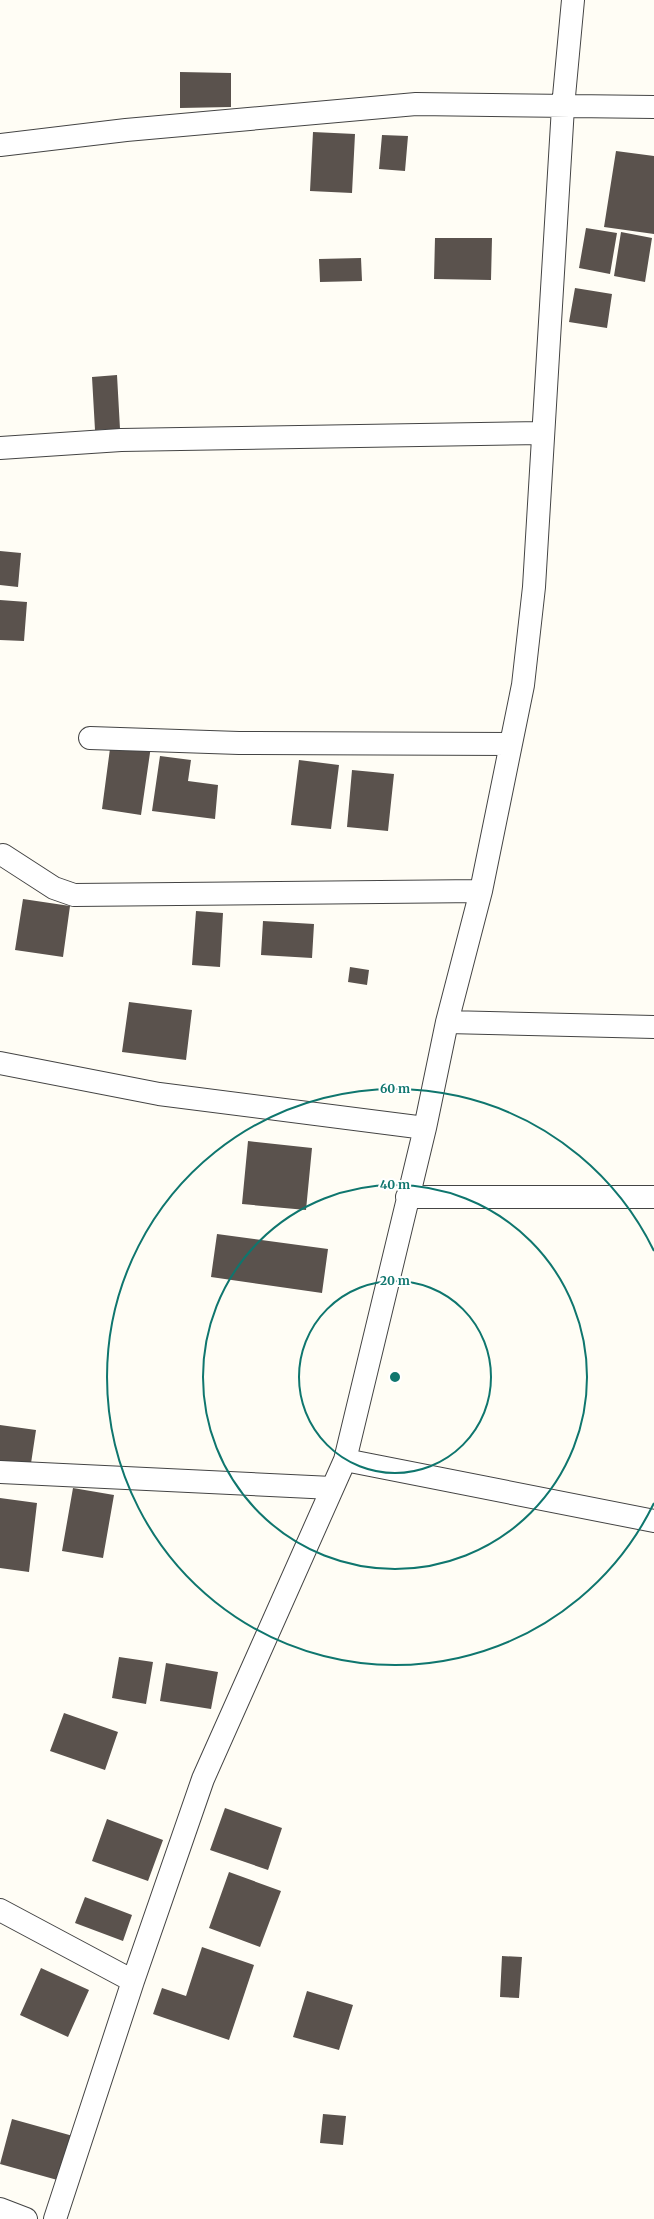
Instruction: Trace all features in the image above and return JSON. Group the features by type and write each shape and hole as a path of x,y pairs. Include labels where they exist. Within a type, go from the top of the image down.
{"street":[{"path":"55,2219 133,1981 203,1779 344,1460 425,1128 447,1022 481,891 523,685 534,587 563,106 573,0"},
{"path":"0,145 126,130 416,104 654,107"},
{"path":"0,448 121,440 543,433"},
{"path":"90,738 239,743 511,744"},
{"path":"3,855 54,888 74,895 481,891"},
{"path":"447,1022 654,1027"},
{"path":"0,1063 159,1094 425,1128"},
{"path":"407,1197 654,1197"},
{"path":"344,1460 654,1521"},
{"path":"0,1472 332,1488"},
{"path":"0,1910 133,1981"},
{"path":"0,2209 26,2219"}],"building":[{"path":"180,72 231,73 231,107 180,108"},
{"path":"313,132 355,134 352,193 310,191"},
{"path":"382,135 408,136 405,171 379,169"},
{"path":"616,151 654,156 654,234 604,227"},
{"path":"586,228 617,233 610,274 579,268"},
{"path":"621,232 652,238 645,282 614,276"},
{"path":"435,238 492,238 491,280 434,279"},
{"path":"361,258 362,281 320,282 319,259"},
{"path":"575,288 612,294 607,328 569,322"},
{"path":"117,375 120,429 95,430 92,377"},
{"path":"0,551 21,553 18,587 0,585"},
{"path":"0,600 27,602 24,641 0,640"},
{"path":"111,741 151,746 141,815 102,809"},
{"path":"160,756 191,760 188,781 218,785 215,819 152,811"},
{"path":"299,760 339,765 331,829 291,825"},
{"path":"352,770 394,774 388,831 347,827"},
{"path":"23,899 70,906 63,957 15,950"},
{"path":"196,911 223,913 220,967 192,965"},
{"path":"263,921 314,924 312,958 261,955"},
{"path":"350,967 369,970 367,985 348,982"},
{"path":"129,1002 192,1010 186,1060 122,1052"},
{"path":"248,1141 312,1148 306,1210 242,1204"},
{"path":"217,1234 328,1249 322,1293 211,1277"},
{"path":"0,1425 36,1430 30,1470 0,1465"},
{"path":"73,1488 114,1495 103,1558 62,1551"},
{"path":"0,1498 37,1503 29,1572 0,1568"},
{"path":"119,1657 153,1662 146,1704 112,1698"},
{"path":"166,1663 218,1672 211,1709 160,1701"},
{"path":"64,1713 118,1732 105,1770 50,1751"},
{"path":"225,1808 282,1828 268,1870 210,1850"},
{"path":"107,1819 163,1840 148,1881 92,1861"},
{"path":"229,1872 281,1891 260,1947 209,1928"},
{"path":"85,1897 132,1915 123,1941 75,1923"},
{"path":"202,1947 254,1965 229,2040 153,2014 162,1988 186,1996"},
{"path":"502,1956 522,1957 519,1998 500,1997"},
{"path":"41,1968 89,1990 68,2037 20,2015"},
{"path":"307,1991 353,2005 339,2050 293,2037"},
{"path":"323,2114 346,2116 343,2145 320,2143"},
{"path":"12,2119 73,2136 61,2181 0,2164"}]}
